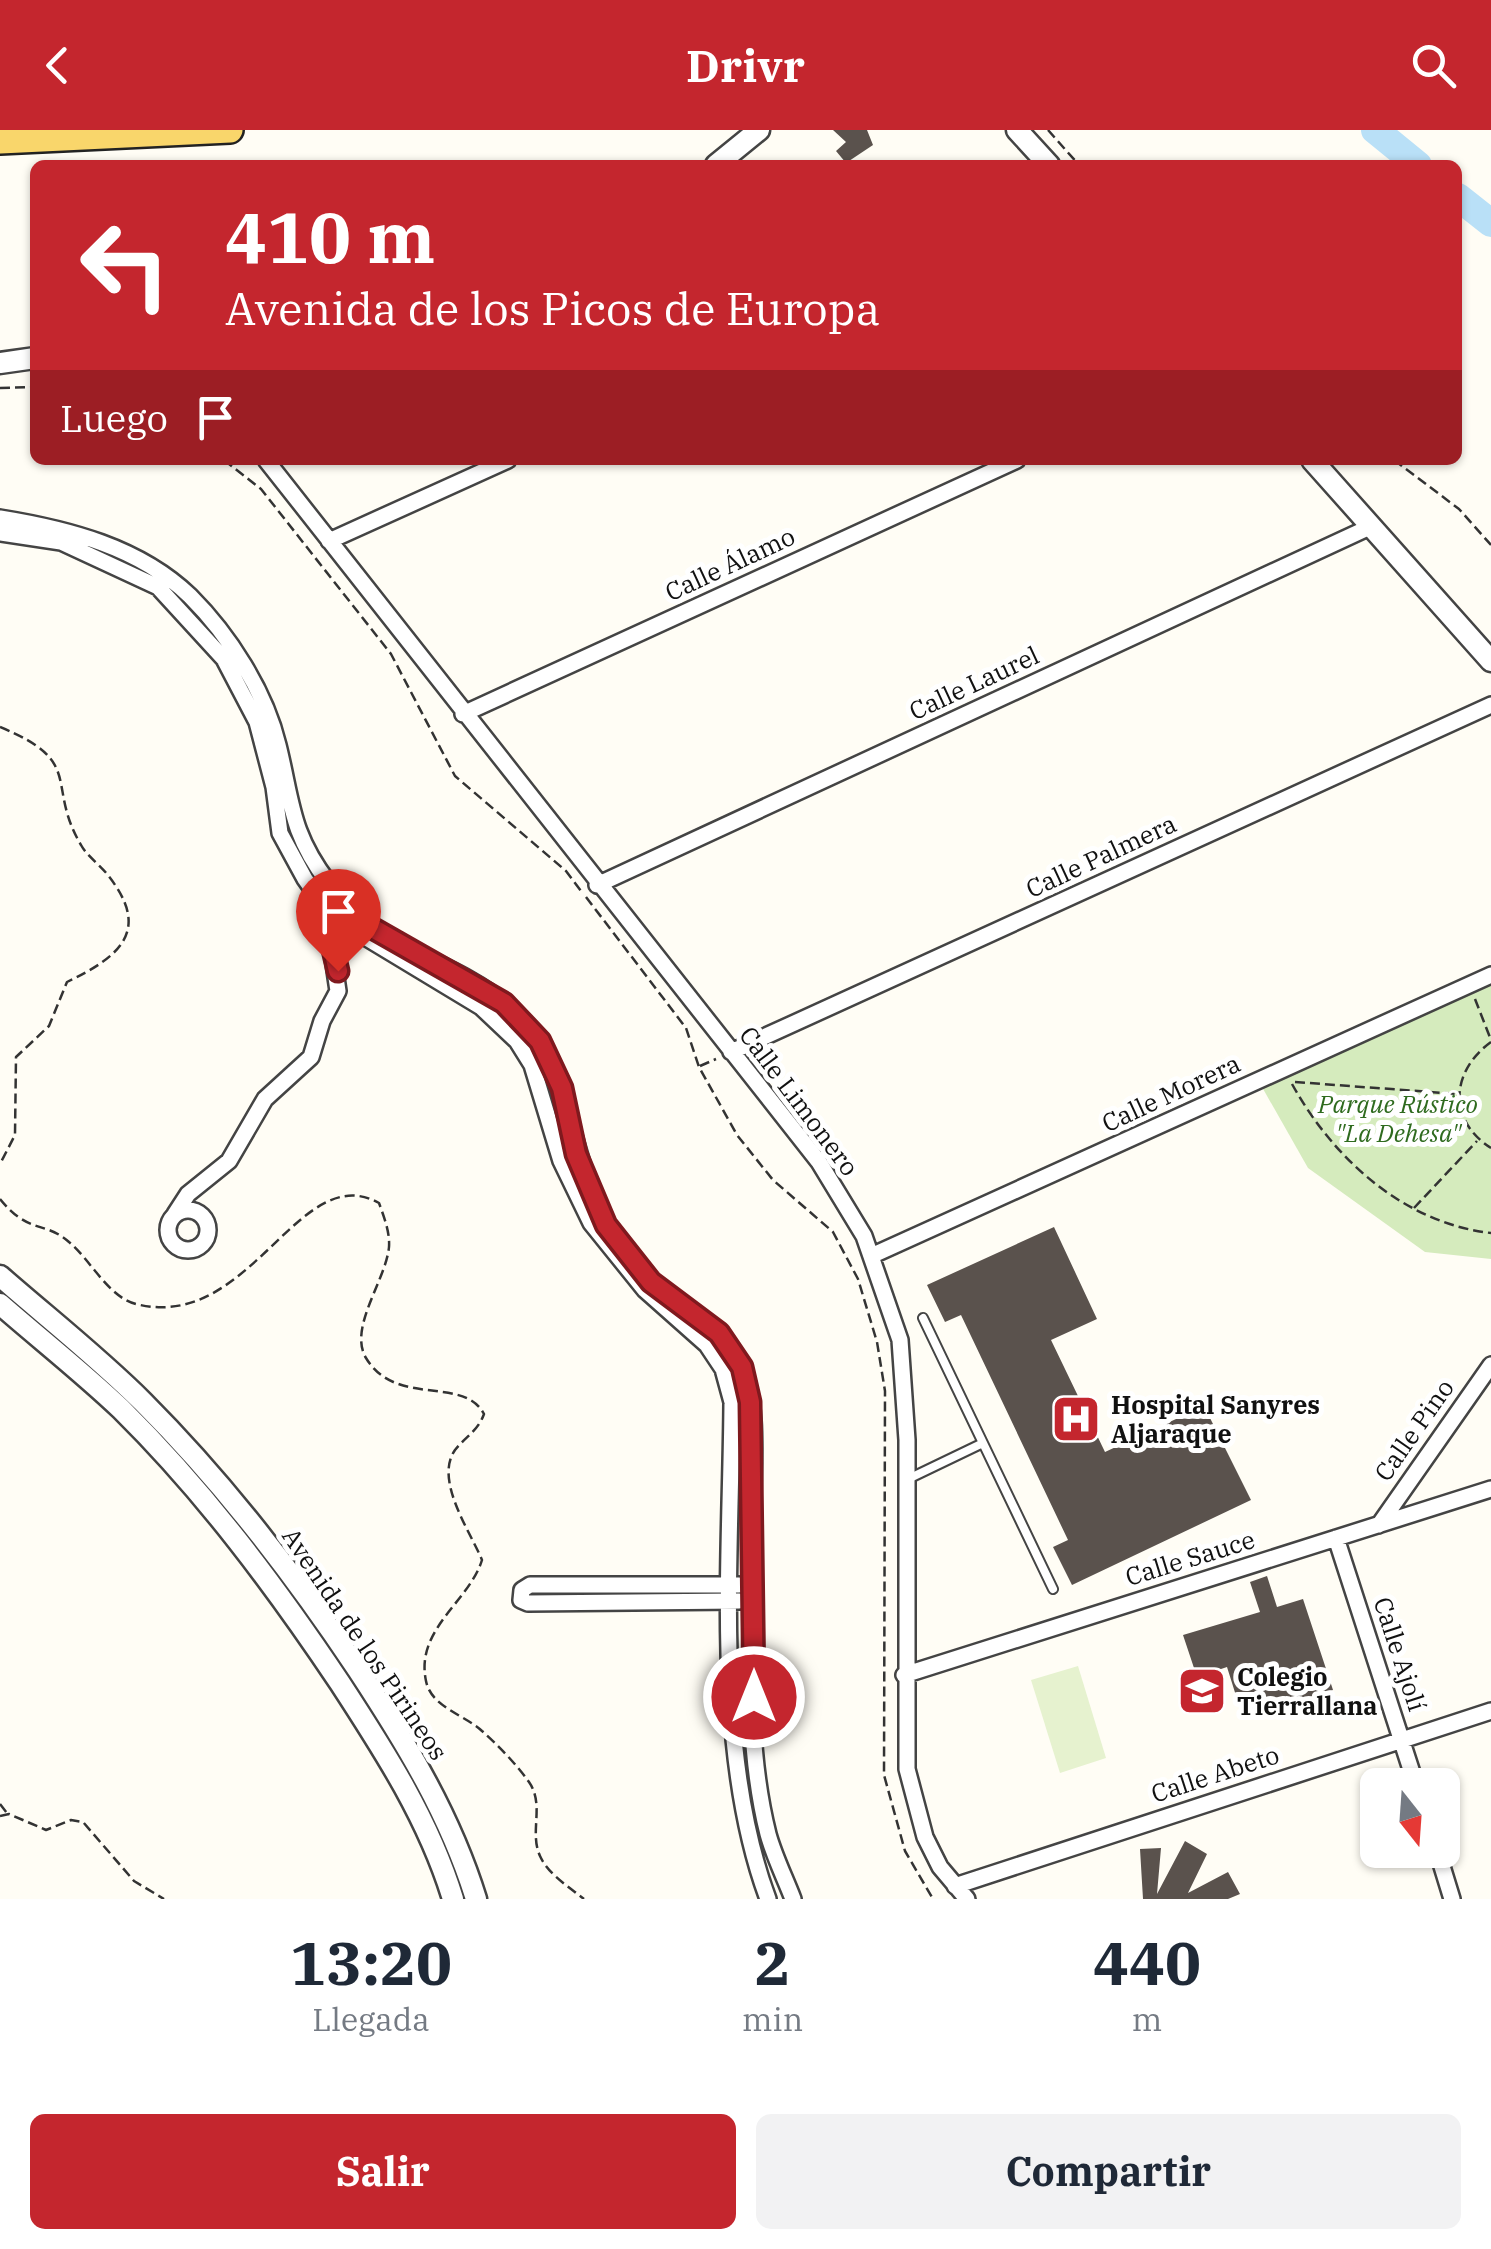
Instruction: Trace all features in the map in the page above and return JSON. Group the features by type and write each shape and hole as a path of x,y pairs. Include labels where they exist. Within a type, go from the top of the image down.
{"main road":[{"path":"0,142 61,142 230,130"},
{"path":"0,158 61,142"}],"street":[{"path":"722,160 760,130"},
{"path":"1018,130 1045,160"},
{"path":"0,363 30,359"},
{"name":"Calle Limonero","path":"270,465 597,885 820,1162 864,1236 900,1340 906,1480 907,1769 925,1838 955,1886 968,1899"},
{"path":"329,541 497,465"},
{"name":"Calle Álamo","path":"463,714 1006,465"},
{"path":"1317,465 1491,661"},
{"path":"0,518 50,526 128,552 189,596 239,657 261,699 278,741 295,831 345,915 504,1003 540,1041 562,1088 576,1154 606,1225 651,1282 719,1333 742,1367 750,1402 755,1761 769,1836 793,1899"},
{"name":"Calle Laurel","path":"597,885 1372,526"},
{"path":"0,533 60,542 158,587 224,659 257,722 274,786 280,834 305,880 345,915 481,1006 517,1041 532,1065 561,1161 591,1223 645,1290 707,1345 723,1369 732,1402 731,1594 740,1805 768,1899"},
{"name":"Calle Palmera","path":"731,1052 1491,706"},
{"path":"175,1214 188,1194 229,1161 265,1099 311,1057 338,990 330,937 345,915"},
{"name":"Calle Morera","path":"871,1256 1491,974"},
{"name":"Avenida de los Pirineos","path":"0,1276 141,1400 274,1550 401,1735 461,1849 476,1899"},
{"name":"Avenida de los Pirineos","path":"0,1304 121,1410 254,1560 381,1744 427,1829 453,1899"},
{"name":"Calle Pino","path":"1378,1525 1491,1365"},
{"name":"Calle Sauce","path":"904,1675 1491,1489"},
{"name":"Calle Ajolí","path":"1336,1538 1410,1768"},
{"path":"731,1594 530,1586 522,1590 521,1600 731,1594 753,1593"},
{"name":"Calle Abeto","path":"955,1886 1491,1711"},
{"path":"1443,1868 1452,1899"}],"lane":[{"path":"924,1318 1053,1589"},
{"path":"906,1480 983,1443"}],"path":[{"path":"1048,130 1075,160"},
{"path":"0,388 30,387"},
{"path":"230,465 261,489 390,654 455,776 566,871 686,1028 699,1067 737,1135 773,1180 833,1232 858,1278 877,1342 885,1391 884,1775 906,1851 933,1899"},
{"path":"1401,465 1459,509 1491,545"},
{"path":"0,727 38,742 54,760 81,845 120,892 131,924 124,945 97,967 67,982 49,1026 16,1056 15,1135 0,1164"},
{"path":"1470,984 1491,1041 1468,1063 1458,1094 1460,1111 1478,1140 1491,1148"},
{"path":"699,1067 731,1052"},
{"path":"1458,1094 1291,1082 1310,1115 1350,1165 1414,1208 1491,1232"},
{"path":"1414,1208 1478,1140"},
{"path":"0,1199 16,1218 68,1240 116,1292 134,1304 176,1305 219,1291 248,1273 316,1204 362,1193 379,1203 389,1250 360,1342 366,1360 393,1384 464,1395 477,1401 484,1414 480,1426 456,1449 448,1479 482,1560 474,1585 444,1614 428,1648 426,1683 442,1705 482,1730 529,1782 538,1798 536,1846 542,1860 584,1899"},
{"path":"0,1804 9,1814"},
{"path":"0,1814 46,1830 71,1820 84,1822 134,1881 164,1899"}],"green space":[{"name":"Parque Rústico \"La Dehesa\"","path":"1491,975 1491,1259 1425,1252 1308,1168 1258,1080"},
{"path":"1078,1666 1106,1758 1060,1773 1031,1680"}],"building":[{"path":"833,130 867,130 873,145 850,160 844,160 836,151 846,142"},
{"path":"1054,1227 1097,1319 1051,1340 1105,1452 1204,1406 1251,1500 1072,1585 1053,1547 1068,1540 961,1315 945,1322 927,1285"},
{"path":"1267,1576 1277,1607 1303,1599 1333,1690 1243,1718 1227,1667 1197,1677 1183,1635 1260,1612 1250,1582"},
{"path":"1185,1841 1207,1854 1188,1893 1228,1872 1240,1894 1228,1899 1143,1899 1140,1849 1161,1848 1157,1894"}],"waterway":[{"path":"1375,130 1412,160"},
{"path":"1462,200 1491,223"}],"place":[{"name":"Hospital Sanyres Aljaraque","path":"1076,1419"},
{"name":"Colegio Tierrallana","path":"1202,1691"}],"route":[{"path":"338,971 330,937 338,921 351,909 360,921 504,1003 540,1041 562,1088 576,1154 606,1225 651,1282 719,1333 742,1367 750,1402 754,1697"}]}
